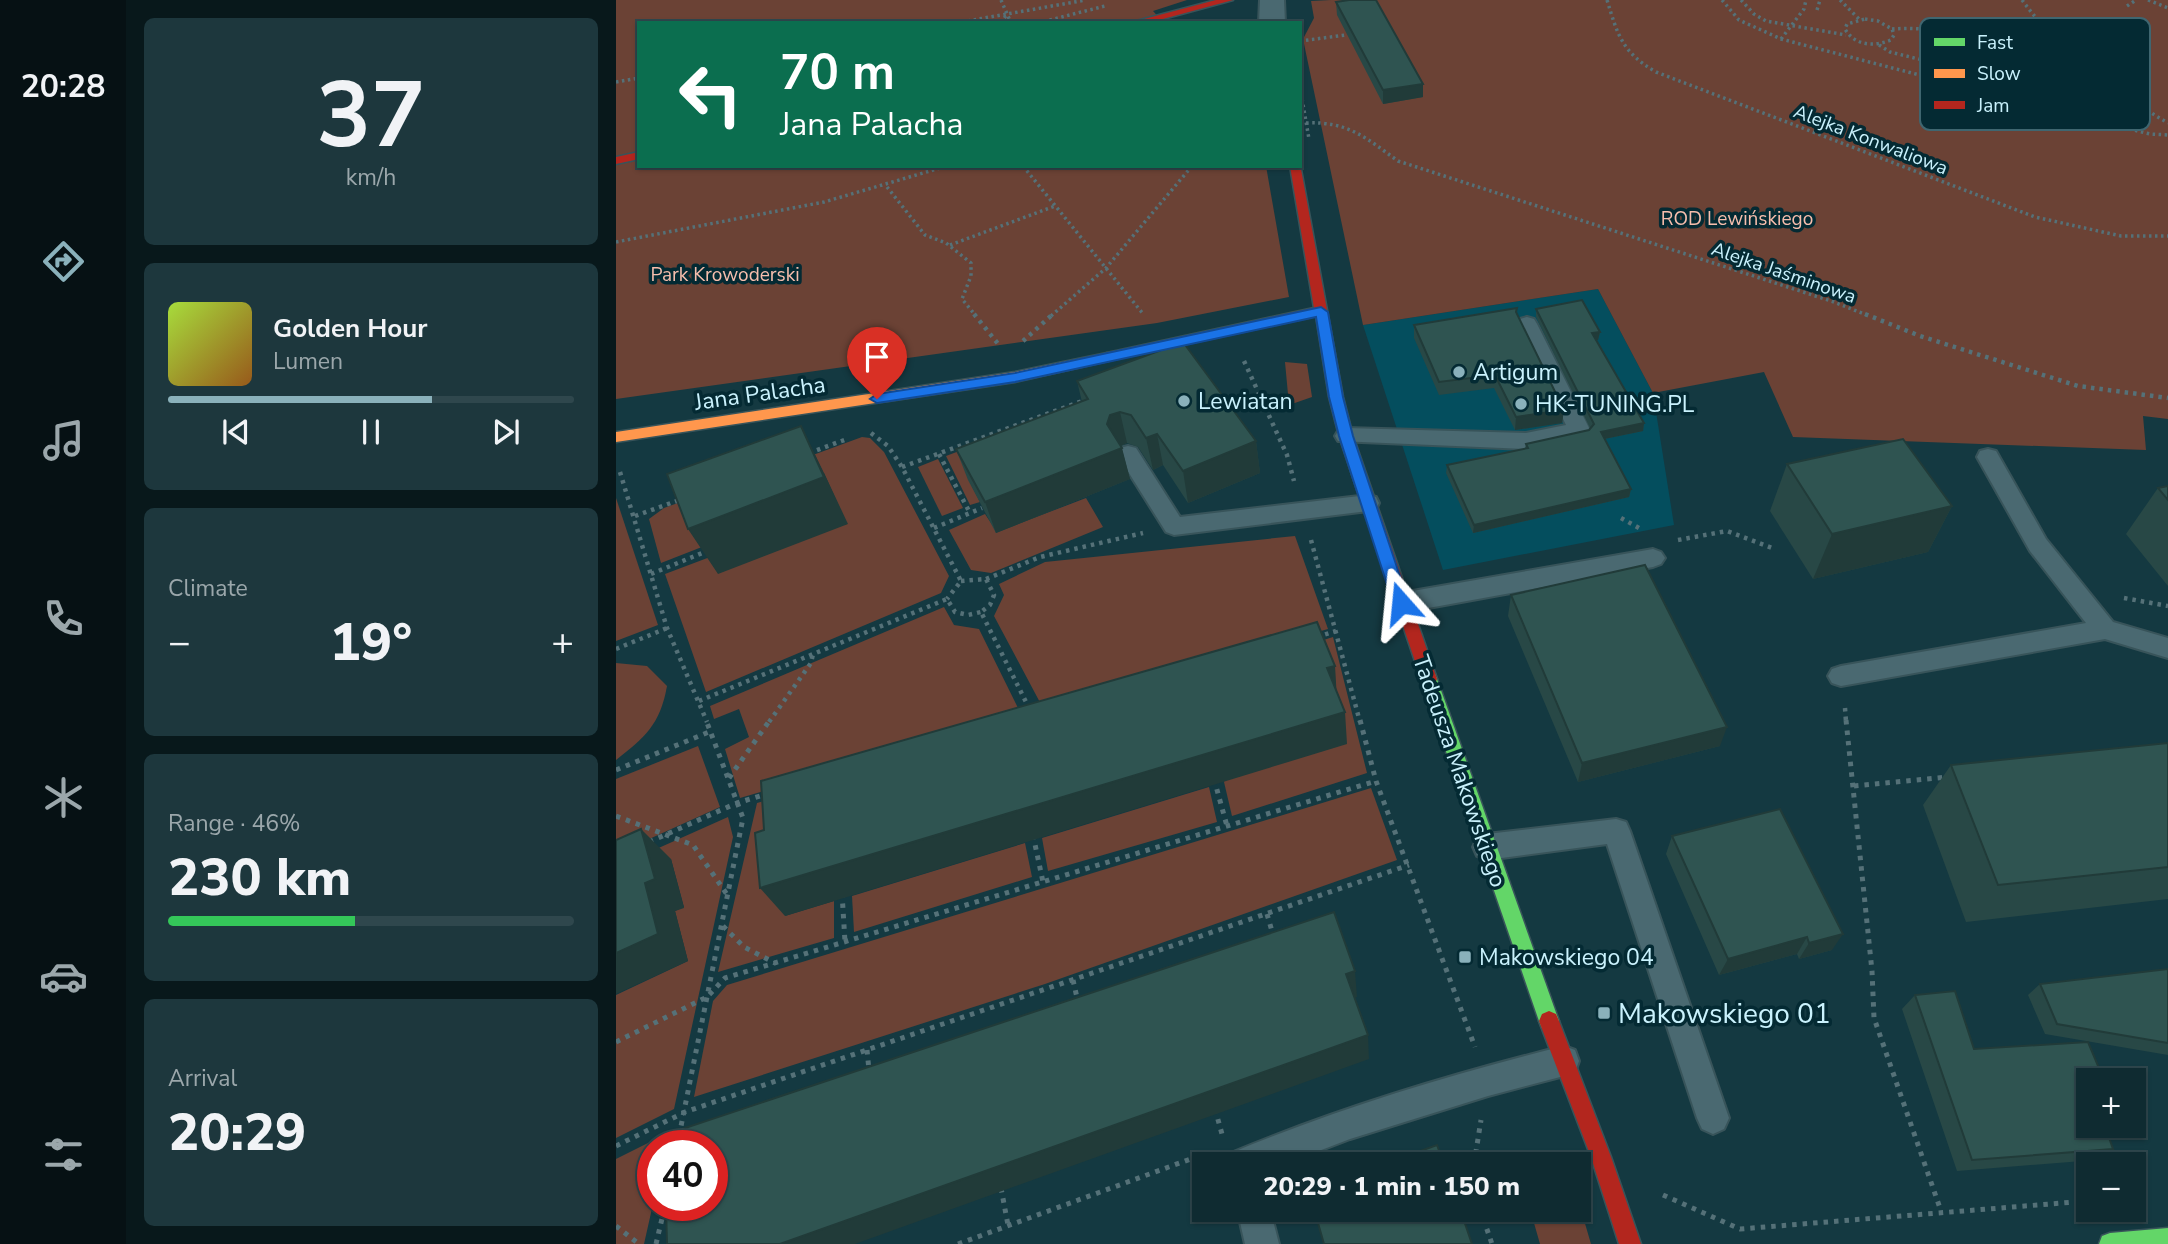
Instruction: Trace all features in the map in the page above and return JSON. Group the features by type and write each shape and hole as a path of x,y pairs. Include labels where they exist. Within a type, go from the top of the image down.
{"street":[{"path":"1142,21 1228,0"},
{"path":"1272,0 1272,21"},
{"path":"616,161 637,156"},
{"name":"Tadeusza Makowskiego","path":"1296,168 1336,397 1346,436 1401,603 1630,1244"},
{"name":"Jana Palacha","path":"616,437 1015,377 1321,312"},
{"path":"2110,1244 2168,1239"}],"lane":[{"path":"1346,436 1526,441 1579,430 1527,324"},
{"path":"1128,454 1174,526 1368,503"},
{"path":"1988,457 2038,545 2105,628"},
{"path":"1401,603 1653,558"},
{"path":"1841,676 2105,628 2168,648"},
{"path":"1487,847 1616,831 1713,1118"},
{"path":"1253,1152 1488,1080 1564,1061"},
{"path":"1256,1222 1262,1244"}],"path":[{"path":"1002,0 1010,21"},
{"path":"967,21 1086,0"},
{"name":"Alejka Konwaliowa","path":"1606,0 1622,46 1635,61 1656,72 2035,217 2121,236 2168,236"},
{"path":"1722,0 1725,8 1738,21 1781,39 1920,75"},
{"path":"1741,0 1754,14 1766,21 1847,35 1860,43 1878,45 1894,38 1892,29"},
{"path":"1781,39 1804,9 1806,0"},
{"path":"1817,10 1819,0"},
{"path":"1840,0 1859,19"},
{"path":"2022,0 2034,18"},
{"path":"2127,6 2136,0"},
{"path":"2148,0 2168,8"},
{"path":"1046,21 1116,4"},
{"path":"1002,21 1007,14"},
{"path":"1847,35 1844,29 1847,24 1859,19 1878,21 1892,29 1920,26"},
{"path":"1302,41 1346,34"},
{"path":"1878,45 1886,51 1920,60"},
{"path":"616,82 637,78"},
{"path":"2150,112 2168,122"},
{"name":"Alejka Jaśminowa","path":"1306,123 1321,121 1345,125 1398,161 1833,302 1920,336 2077,386 2168,398"},
{"path":"2133,130 2168,135"},
{"path":"616,242 789,211 887,187 941,168"},
{"path":"1025,168 1167,345"},
{"path":"1031,343 1017,345 1106,268 1190,168"},
{"path":"887,187 925,235 949,246 971,263 971,276 962,299 1001,348 1009,346"},
{"path":"949,246 1055,206"},
{"path":"1235,330 1247,373 1287,455 1376,781 1488,1080"},
{"path":"902,467 1095,396"},
{"path":"1023,423 1028,433"},
{"path":"869,431 888,446 902,467 961,581"},
{"path":"808,453 856,435"},
{"path":"939,454 970,513"},
{"path":"616,461 635,516 667,628 699,701 743,818 681,1130"},
{"path":"635,516 684,498"},
{"path":"934,528 982,508"},
{"path":"1622,518 1643,530"},
{"path":"699,701 947,599 961,581 986,579 1040,557 1174,526"},
{"path":"1675,541 1727,531 1772,548"},
{"path":"651,574 708,551"},
{"path":"947,599 955,612 968,615 981,612 990,605 994,595 986,579"},
{"path":"981,612 1034,718"},
{"path":"616,649 667,628"},
{"path":"1312,638 1336,631"},
{"path":"729,779 811,663 813,654"},
{"path":"1841,676 1872,971 1874,1018 1941,1211"},
{"path":"616,770 709,732"},
{"path":"1213,775 1227,826"},
{"path":"1854,786 1950,776"},
{"path":"616,1042 707,997 725,978 1376,781"},
{"path":"641,846 737,803 776,792"},
{"path":"616,816 692,845 728,897"},
{"path":"1032,831 1043,882"},
{"path":"616,1146 685,1112 1409,865"},
{"path":"841,889 845,942"},
{"path":"1267,914 1277,947"},
{"path":"722,925 744,947 776,963"},
{"path":"1073,979 1080,1014"},
{"path":"867,1050 869,1074"},
{"path":"1212,1101 1234,1152"},
{"path":"958,1244 1192,1156"},
{"path":"999,1178 1008,1225"},
{"path":"1740,1229 2076,1202"},
{"path":"656,1244 661,1221"},
{"path":"1484,1222 1492,1244"},
{"path":"616,1226 639,1244"}],"shaded area":[{"path":"1598,289 1653,393 1674,525 1443,570 1363,325"}],"green space":[{"name":"Park Krowoderski","path":"616,0 1187,0 1153,11 1162,21 637,21 637,168 1266,168 1289,297 1157,323 616,399"},
{"name":"ROD Lewińskiego","path":"2168,0 2168,419 2143,416 2146,450 1793,437 1764,372 1653,393 1598,289 1363,325 1303,39 1314,18 1311,1"},
{"path":"1285,362 1307,364 1312,397 1289,405"},
{"path":"1020,428 969,480 980,502 970,505 946,456"},
{"path":"862,437 870,438 884,452 949,576 941,593 706,692 665,574 710,557 847,524 824,473 772,470"},
{"path":"938,459 963,508 942,516 918,467"},
{"path":"752,476 707,545 661,563 649,519 664,508"},
{"path":"616,498 658,625 616,641"},
{"path":"1086,498 1103,527 991,573 971,570 949,530 985,514 997,532"},
{"path":"1295,536 1328,629 1044,710 994,616 1004,595 999,584 1045,562"},
{"path":"944,607 954,625 979,629 1019,710 1017,717 740,798 725,749 749,737 739,709 714,719 710,706"},
{"path":"1333,637 1367,773 1232,816 1224,782 1273,656"},
{"path":"616,663 647,666 667,686 660,711 650,729 616,760"},
{"path":"698,746 720,807 616,854 616,779"},
{"path":"912,757 785,916 834,901 834,938 718,972 757,803"},
{"path":"1209,787 1217,822 1048,871 1042,838"},
{"path":"1371,788 1397,860 1045,984 694,1097 713,1001 727,985"},
{"path":"728,817 733,837 674,1109 616,1138 616,995 688,961 675,911 684,907 671,859 616,867"},
{"path":"1025,843 1032,877 854,932 852,896"},
{"path":"637,1148 637,1221 649,1221 644,1244 616,1244 616,1159"},
{"path":"1534,1222 1585,1222 1591,1244 1540,1244"}],"building":[{"path":"1376,0 1423,84 1383,90 1336,2"},
{"path":"1582,300 1600,332 1592,333 1644,423 1601,432 1631,489 1474,525 1447,465 1528,448 1526,444 1589,430 1594,424 1536,309"},
{"path":"1517,308 1516,312 1564,410 1516,417 1495,375 1439,382 1414,325"},
{"path":"1183,342 1256,441 1183,471 1157,434 1146,438 1131,415 1120,412 1110,415 1107,424 1122,448 985,502 956,449 1088,399 1077,381"},
{"path":"801,426 824,477 688,529 667,474"},
{"path":"1903,439 1952,506 1832,534 1787,464"},
{"path":"2168,486 2168,500 2158,488"},
{"path":"1645,565 1727,727 1582,763 1511,595"},
{"path":"1317,622 1335,666 1327,668 1345,712 760,888 755,833 764,830 761,781"},
{"path":"2168,743 2168,867 1998,885 1951,765"},
{"path":"1780,809 1843,934 1809,943 1807,937 1728,959 1672,836"},
{"path":"641,829 655,879 645,883 658,934 616,953 616,840"},
{"path":"1334,912 1355,971 1346,974 1368,1035 780,1244 667,1244 666,1221 728,1221 728,1130 679,1130"},
{"path":"2168,969 2168,1043 2057,1024 2040,984"},
{"path":"1955,991 1974,1049 2088,1042 2099,1068 2076,1068 2076,1138 2109,1138 2113,1149 1972,1160 1915,995"},
{"path":"1437,1145 1440,1152 1417,1152"},
{"path":"1318,1222 1464,1222 1472,1244 1324,1244"}],"traffic: fast":[{"path":"1429,679 1549,1021"},
{"path":"2110,1244 2168,1239"}],"traffic: slow":[{"path":"616,437 1015,377 1107,357"}],"traffic: jam":[{"path":"1142,21 1228,0"},
{"path":"616,161 637,156"},
{"path":"1296,168 1336,397 1346,436 1429,679"},
{"path":"1107,357 1321,311"},
{"path":"1549,1021 1601,1157 1630,1244"}],"place":[{"name":"Artigum","path":"1459,372"},
{"name":"Lewiatan","path":"1184,401"},
{"name":"HK-TUNING.PL","path":"1521,404"},
{"name":"Makowskiego 04","path":"1465,957"},
{"name":"Makowskiego 01","path":"1604,1013"}],"route":[{"path":"877,399 1015,377 1321,312 1346,436 1401,603"}]}
